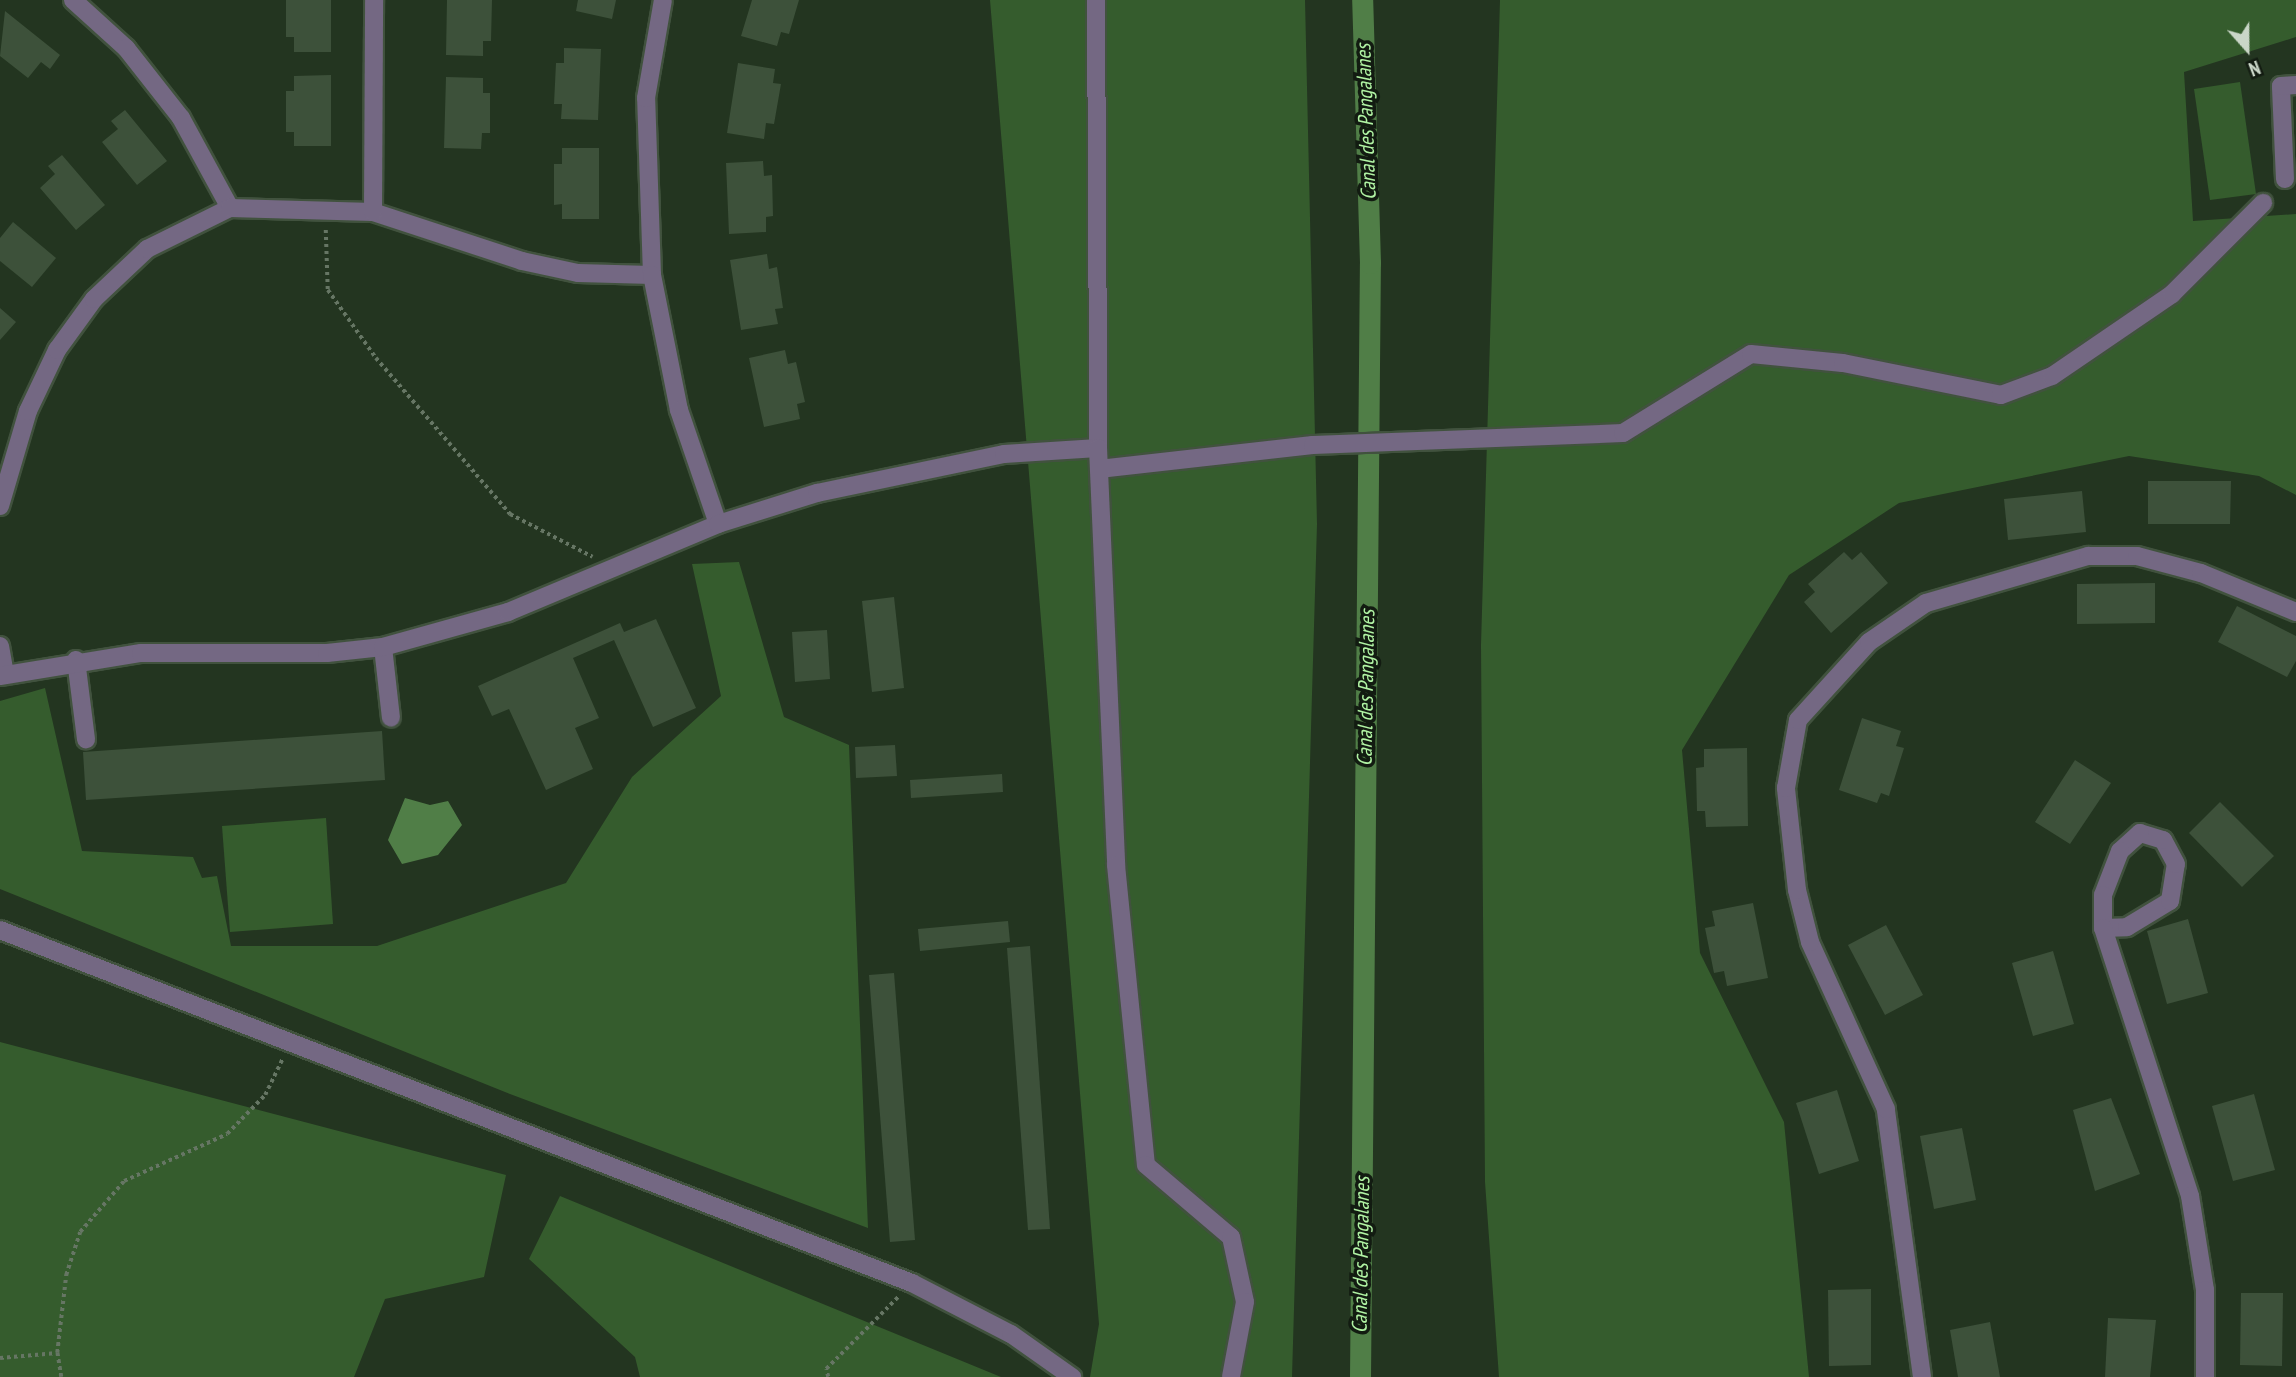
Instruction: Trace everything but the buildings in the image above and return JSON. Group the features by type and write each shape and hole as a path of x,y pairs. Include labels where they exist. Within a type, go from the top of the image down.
{"street":[{"path":"73,0 126,48 181,118 230,208"},
{"path":"373,212 374,0"},
{"path":"663,0 646,98 652,275 679,410 718,524"},
{"path":"1096,0 1098,448 1116,864 1146,1165 1231,1237 1245,1302 1231,1377"},
{"path":"2285,179 2281,86 2296,85"},
{"path":"1099,469 1313,445 1439,438 1567,439 1623,433 1751,354 1843,363 2001,395 2052,376 2172,294 2263,203"},
{"path":"0,506 27,411 57,350 94,299 147,249 230,208 328,206 373,212 522,261 578,273 652,275"},
{"path":"0,646 2,675 76,660 383,647 469,625 718,524 905,472 1003,454 1098,448"},
{"path":"1922,1377 1886,1109 1810,943 1797,890 1786,788 1798,720 1869,642 1926,603 2075,559 2137,556 2237,586 2296,612"},
{"path":"383,647 391,718"},
{"path":"76,660 86,739"},
{"path":"2103,928 2127,928 2170,901 2176,864 2163,840 2140,833 2119,850 2103,895 2103,928 2190,1196 2205,1290 2205,1377"},
{"path":"0,930 912,1283 1011,1334 1072,1377"}],"path":[{"path":"328,206 328,290 376,358 510,514 613,565"},
{"path":"61,1377 57,1353 66,1275 80,1232 124,1181 227,1133 265,1095 290,1043"},
{"path":"828,1377 826,1368 912,1283"},
{"path":"0,1358 57,1353"}],"shaded area":[{"path":"990,0 1305,0 1317,524 1292,1377 1090,1377 1099,1324"},
{"path":"1500,0 2296,0 2296,37 2184,72 2193,221 2296,214 2296,495 2259,476 2129,456 1899,503 1789,575 1682,750 1700,953 1784,1122 1809,1377 1499,1377 1485,1182 1481,645"},
{"path":"2240,82 2256,194 2210,200 2194,89"},
{"path":"739,562 784,717 849,745 868,1228 510,1094 0,889 0,701 45,688 82,851 193,857 202,878 217,876 231,946 377,946 566,883 632,777 721,696 692,564"},
{"path":"405,798 430,805 448,801 462,825 438,855 402,864 388,840"},
{"path":"326,818 333,924 230,932 222,826"},
{"path":"0,1042 506,1175 484,1277 385,1299 354,1377 0,1377"},
{"path":"560,1196 1001,1377 640,1377 635,1357 529,1259"}],"waterway":[{"name":"Canal des Pangalanes","path":"1360,1377 1370,263 1362,0"}]}
